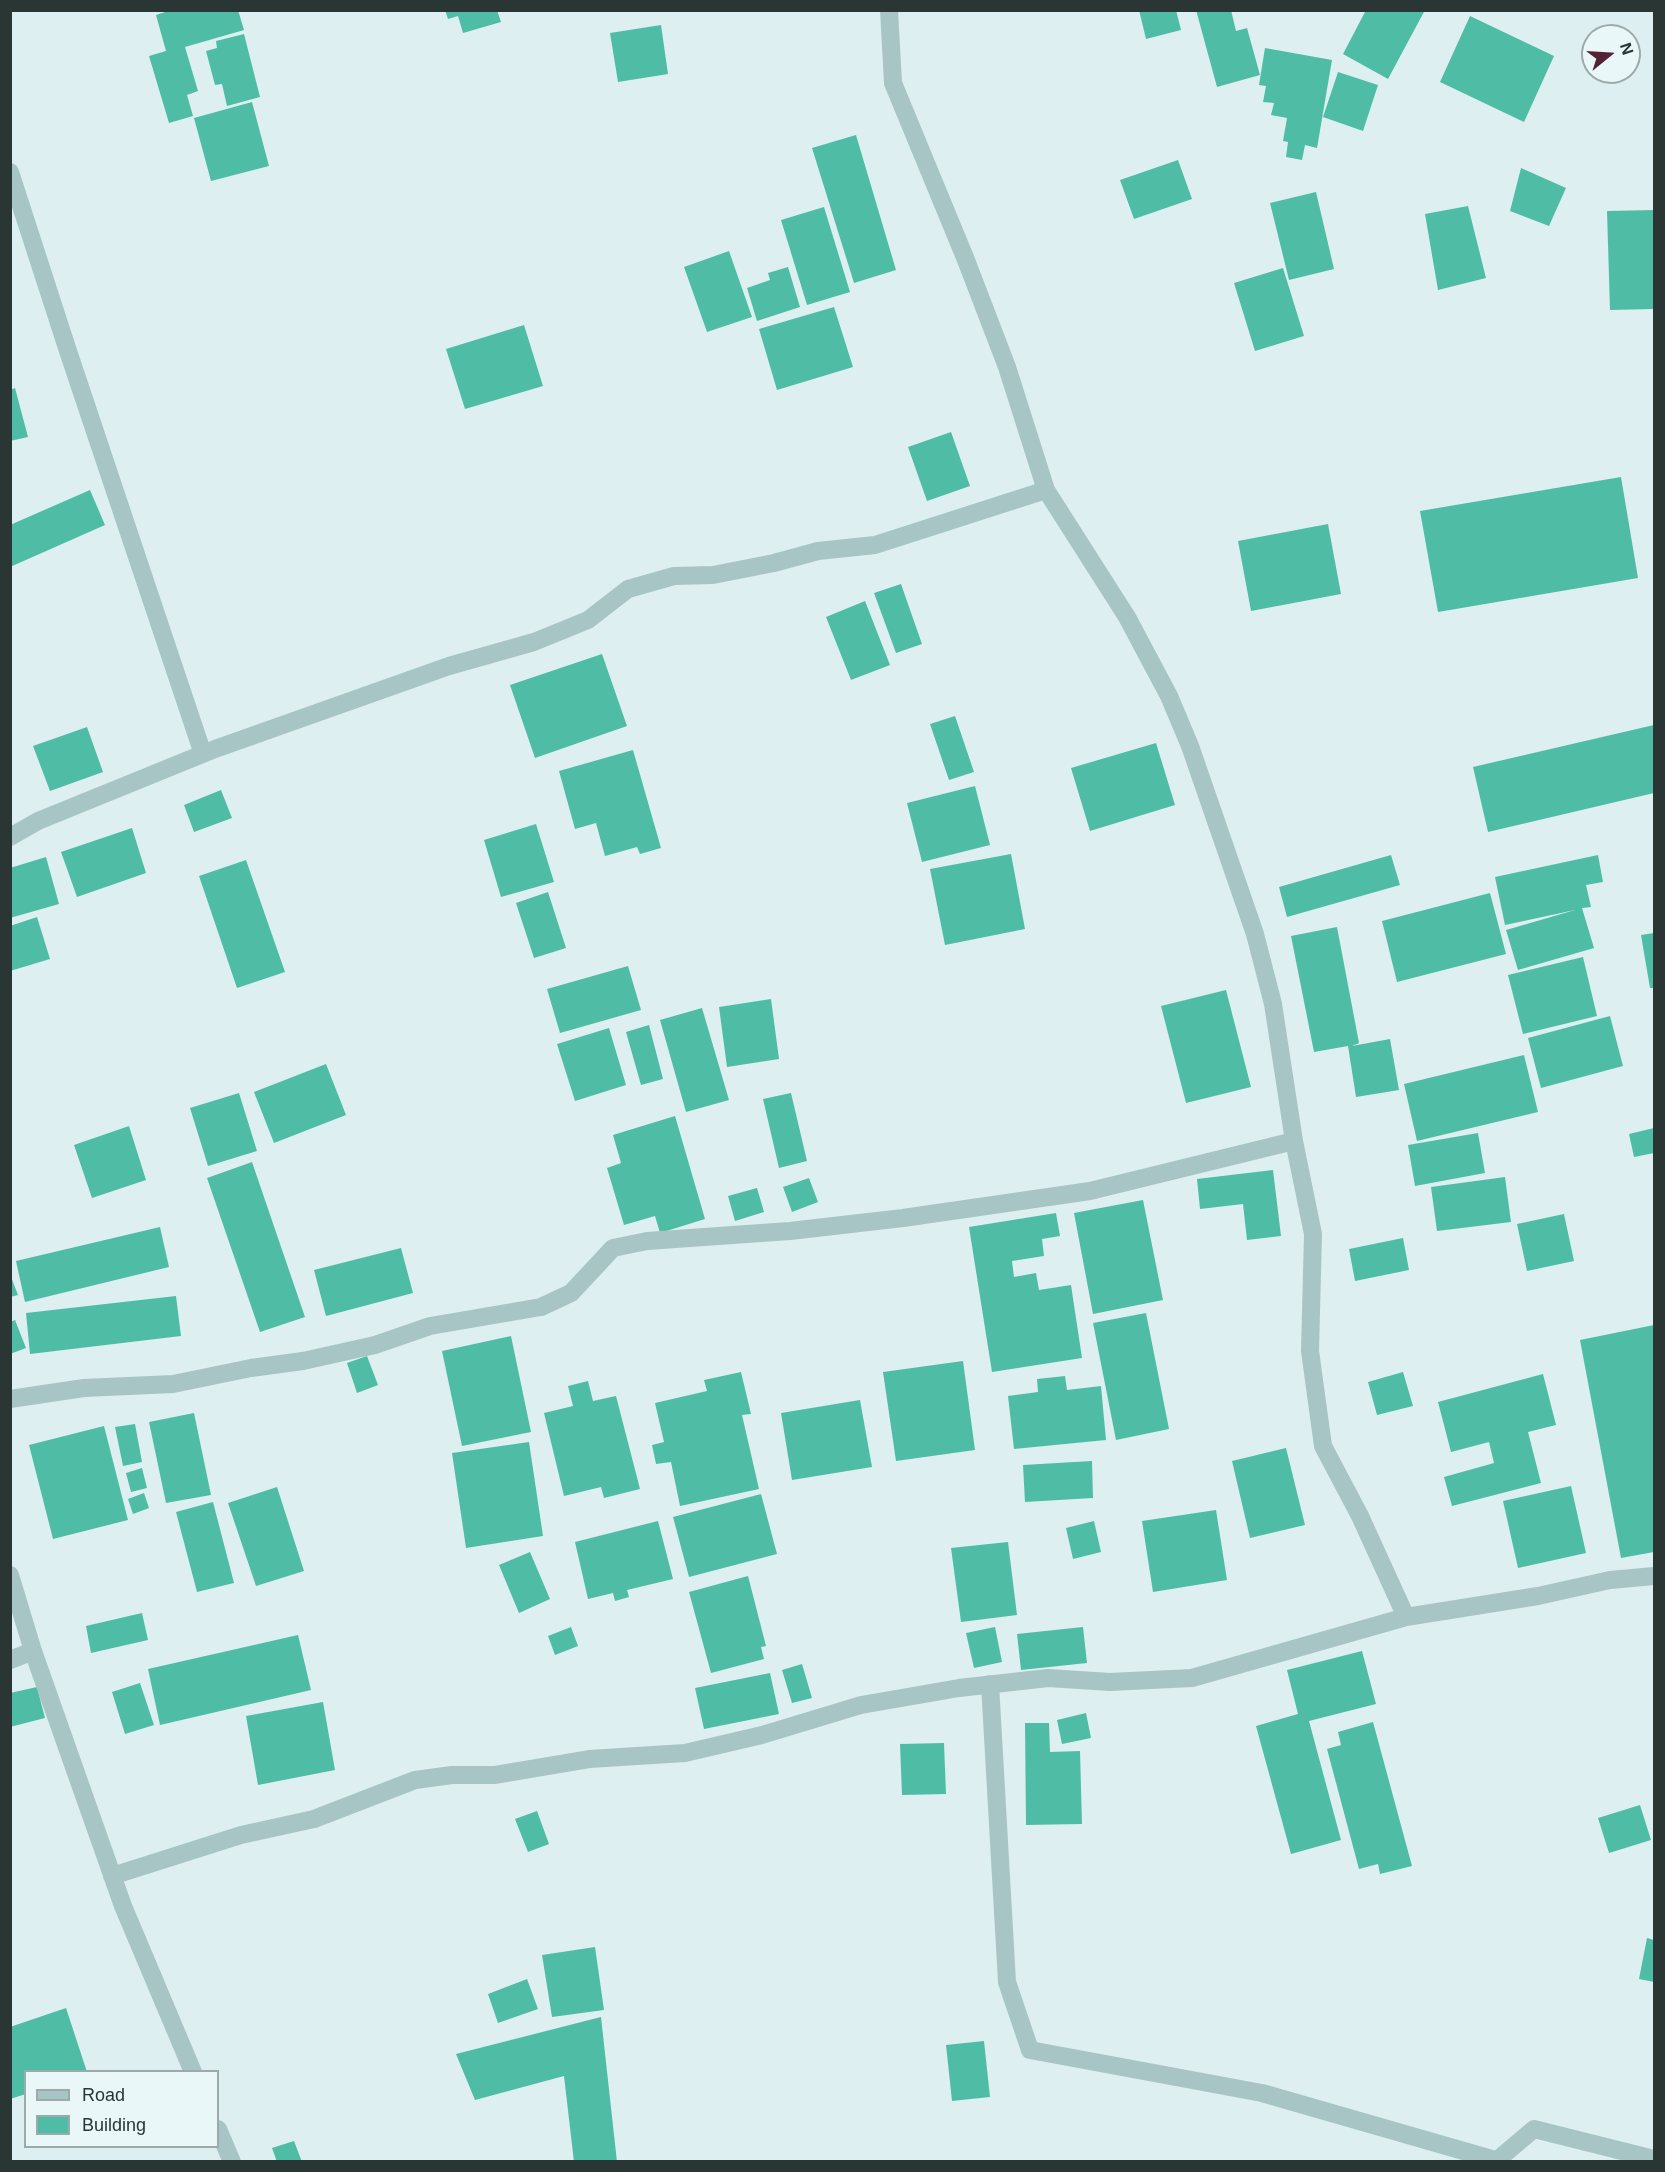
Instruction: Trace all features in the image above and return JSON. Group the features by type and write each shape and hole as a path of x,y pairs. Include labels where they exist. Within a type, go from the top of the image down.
{"street":[{"path":"889,10 893,83 966,260 1007,367 1046,490 1127,617 1168,696 1190,746 1255,934 1273,1004 1294,1141 1313,1234 1310,1351 1323,1446 1360,1516 1406,1617"},
{"path":"10,172 203,754"},
{"path":"10,837 38,821 203,754 449,666 534,642 588,620 628,589 674,576 713,575 774,563 818,551 875,545 1046,490"},
{"path":"10,1399 84,1388 173,1384 251,1368 303,1362 375,1345 430,1326 541,1306 570,1293 613,1248 647,1241 802,1230 903,1218 1078,1192 1294,1141"},
{"path":"10,1575 33,1651 123,1906 192,2070"},
{"path":"112,1876 241,1835 314,1819 415,1780 452,1775 494,1775 589,1759 685,1753 762,1735 861,1705 959,1688 1048,1678 1110,1682 1192,1678 1406,1617 1538,1596 1610,1580 1654,1576"},
{"path":"10,1660 33,1651"},
{"path":"990,1684 1007,1982 1030,2050 1262,2092 1495,2161 1534,2129 1654,2159"},
{"path":"219,2132 231,2162"}],"building":[{"path":"171,10 238,10 244,30 185,47 198,91 187,95 193,116 169,123 149,56 166,51 156,15"},
{"path":"445,10 497,10 501,22 463,33 458,16 448,19"},
{"path":"1139,10 1176,10 1181,30 1146,39"},
{"path":"1196,10 1231,10 1236,31 1247,28 1260,75 1217,87"},
{"path":"1366,10 1425,10 1388,79 1343,54"},
{"path":"1470,16 1554,56 1524,122 1440,82"},
{"path":"661,25 668,74 618,82 610,33"},
{"path":"244,34 260,97 227,106 222,84 215,85 206,51 217,48 216,41"},
{"path":"1265,48 1332,60 1317,148 1305,145 1302,160 1286,157 1288,142 1283,141 1287,118 1271,115 1274,103 1263,102 1266,86 1259,85"},
{"path":"1338,72 1378,85 1363,131 1323,117"},
{"path":"252,102 269,166 211,181 194,118"},
{"path":"856,135 896,270 854,283 812,148"},
{"path":"1178,160 1192,199 1134,219 1120,180"},
{"path":"1521,168 1566,188 1549,226 1510,211"},
{"path":"1316,192 1334,269 1289,280 1270,203"},
{"path":"1468,206 1486,278 1438,290 1425,214"},
{"path":"824,207 850,292 807,305 781,220"},
{"path":"1654,210 1654,309 1610,310 1607,211"},
{"path":"729,251 752,317 707,332 684,267"},
{"path":"788,267 800,307 757,321 747,288 770,280 768,273"},
{"path":"1283,268 1304,336 1255,351 1234,283"},
{"path":"834,307 853,367 777,390 759,329"},
{"path":"524,325 543,386 465,409 446,349"},
{"path":"15,388 28,437 10,441 10,390"},
{"path":"951,432 970,486 927,501 908,447"},
{"path":"1621,477 1638,578 1438,612 1420,511"},
{"path":"90,490 105,525 10,567 10,525"},
{"path":"1328,524 1341,594 1251,611 1238,541"},
{"path":"901,584 922,644 896,653 874,593"},
{"path":"865,601 890,665 851,680 826,617"},
{"path":"602,654 627,726 535,758 510,685"},
{"path":"955,716 974,772 949,780 930,724"},
{"path":"1654,725 1654,793 1488,832 1473,767"},
{"path":"87,727 103,772 50,791 33,746"},
{"path":"1156,743 1175,805 1090,831 1071,768"},
{"path":"633,750 661,848 640,854 637,847 605,856 596,823 575,829 559,771"},
{"path":"975,786 990,845 922,862 907,803"},
{"path":"221,790 232,818 194,832 184,805"},
{"path":"536,824 554,882 501,897 484,840"},
{"path":"132,828 146,873 77,897 61,852"},
{"path":"1011,854 1025,929 945,945 930,869"},
{"path":"1391,855 1400,885 1287,917 1279,887"},
{"path":"1598,855 1603,882 1586,885 1591,907 1582,908 1594,948 1518,970 1506,930 1575,910 1505,925 1495,877"},
{"path":"46,857 59,904 10,918 10,868"},
{"path":"246,860 285,972 237,988 199,876"},
{"path":"548,892 566,948 534,958 516,903"},
{"path":"1490,893 1506,954 1397,982 1382,921"},
{"path":"37,917 50,959 10,971 10,926"},
{"path":"1337,927 1359,1043 1352,1046 1390,1039 1399,1090 1356,1097 1348,1046 1314,1052 1291,936"},
{"path":"1654,933 1654,988 1650,988 1641,935"},
{"path":"1583,957 1597,1016 1523,1034 1508,975"},
{"path":"628,966 641,1010 560,1033 547,989"},
{"path":"1226,990 1251,1087 1186,1103 1161,1006"},
{"path":"771,999 779,1059 727,1067 719,1007"},
{"path":"702,1008 729,1100 686,1112 660,1020"},
{"path":"1610,1016 1623,1066 1541,1088 1528,1038"},
{"path":"649,1025 663,1079 641,1085 626,1032"},
{"path":"609,1028 626,1085 575,1101 557,1044"},
{"path":"1524,1055 1538,1112 1417,1141 1404,1084"},
{"path":"326,1064 346,1115 274,1143 254,1092"},
{"path":"239,1093 257,1151 208,1166 190,1108"},
{"path":"791,1093 807,1161 779,1168 763,1099"},
{"path":"675,1116 705,1219 660,1233 655,1216 624,1225 607,1168 621,1163 613,1135"},
{"path":"129,1126 146,1180 92,1198 74,1145"},
{"path":"1654,1128 1654,1153 1634,1157 1629,1134"},
{"path":"1478,1133 1485,1173 1415,1186 1408,1145"},
{"path":"252,1162 305,1317 260,1332 207,1178"},
{"path":"1273,1170 1281,1236 1247,1240 1243,1204 1200,1209 1197,1179"},
{"path":"1505,1177 1511,1222 1437,1231 1431,1187"},
{"path":"809,1178 818,1202 792,1212 783,1187"},
{"path":"757,1188 764,1212 735,1221 728,1196"},
{"path":"1143,1200 1163,1300 1093,1314 1074,1213"},
{"path":"1056,1213 1060,1236 1042,1239 1044,1256 1012,1261 1014,1277 1036,1273 1039,1290 1071,1285 1082,1358 992,1372 969,1227"},
{"path":"1564,1214 1574,1261 1527,1271 1517,1224"},
{"path":"160,1227 169,1267 25,1302 16,1261"},
{"path":"1403,1238 1409,1270 1355,1281 1349,1249"},
{"path":"401,1248 413,1293 326,1316 314,1270"},
{"path":"10,1274 18,1295 10,1297"},
{"path":"176,1296 181,1336 30,1354 26,1313"},
{"path":"1146,1313 1169,1429 1116,1440 1093,1323"},
{"path":"15,1320 26,1348 10,1354 10,1322"},
{"path":"1654,1325 1654,1552 1621,1558 1580,1340"},
{"path":"511,1336 531,1432 462,1446 442,1351"},
{"path":"367,1356 378,1385 357,1393 347,1363"},
{"path":"963,1361 975,1450 896,1461 883,1372"},
{"path":"741,1372 751,1414 742,1415 759,1489 680,1506 671,1462 656,1464 652,1445 664,1442 655,1403 707,1391 704,1380"},
{"path":"1403,1372 1413,1406 1377,1415 1368,1382"},
{"path":"1543,1374 1556,1425 1528,1432 1541,1483 1452,1506 1444,1477 1494,1463 1489,1442 1451,1452 1438,1402"},
{"path":"1065,1376 1067,1390 1101,1386 1106,1440 1014,1449 1008,1396 1038,1392 1037,1379"},
{"path":"588,1381 593,1401 616,1396 640,1489 604,1498 601,1487 564,1496 544,1413 573,1406 568,1386"},
{"path":"860,1400 872,1467 792,1480 781,1413"},
{"path":"194,1413 211,1495 166,1503 149,1422"},
{"path":"135,1424 142,1462 123,1466 115,1427"},
{"path":"104,1426 128,1520 53,1539 29,1445"},
{"path":"529,1442 543,1536 466,1548 452,1453"},
{"path":"1286,1448 1305,1525 1250,1538 1232,1461"},
{"path":"1092,1461 1093,1498 1025,1502 1023,1465"},
{"path":"142,1468 147,1488 131,1492 126,1473"},
{"path":"1571,1486 1586,1553 1518,1568 1503,1501"},
{"path":"277,1487 304,1571 256,1586 228,1503"},
{"path":"144,1493 149,1508 133,1514 128,1499"},
{"path":"761,1494 777,1554 689,1577 673,1517"},
{"path":"213,1502 234,1583 197,1592 176,1512"},
{"path":"1216,1510 1227,1580 1153,1592 1142,1521"},
{"path":"658,1521 673,1579 627,1590 629,1597 615,1601 613,1593 588,1599 575,1542"},
{"path":"1094,1521 1101,1552 1073,1559 1066,1528"},
{"path":"1008,1542 1017,1615 961,1622 951,1548"},
{"path":"530,1552 550,1599 519,1613 499,1565"},
{"path":"748,1576 766,1646 761,1647 764,1659 711,1673 689,1592"},
{"path":"142,1613 148,1640 91,1653 86,1626"},
{"path":"571,1627 578,1646 555,1655 548,1636"},
{"path":"995,1627 1002,1662 974,1668 966,1633"},
{"path":"1083,1627 1087,1663 1021,1670 1017,1634"},
{"path":"298,1635 311,1690 160,1725 148,1669"},
{"path":"1362,1651 1376,1704 1309,1721 1341,1840 1291,1854 1256,1726 1298,1714 1287,1670"},
{"path":"802,1664 812,1698 792,1703 782,1670"},
{"path":"770,1673 779,1714 704,1729 695,1688"},
{"path":"140,1683 154,1725 125,1734 112,1692"},
{"path":"37,1687 45,1718 10,1727 10,1693"},
{"path":"323,1702 335,1770 258,1785 246,1716"},
{"path":"1086,1713 1091,1738 1062,1744 1057,1720"},
{"path":"1373,1722 1412,1866 1380,1874 1378,1864 1359,1869 1327,1749 1341,1745 1338,1732"},
{"path":"1025,1723 1049,1723 1050,1752 1080,1751 1082,1824 1026,1825"},
{"path":"944,1743 946,1794 902,1795 900,1744"},
{"path":"1640,1805 1651,1840 1609,1853 1598,1818"},
{"path":"537,1811 549,1844 528,1852 515,1819"},
{"path":"1647,1938 1654,1940 1654,1982 1639,1979"},
{"path":"595,1947 604,2010 552,2017 542,1955"},
{"path":"527,1979 538,2009 498,2023 488,1994"},
{"path":"66,2008 86,2070 24,2070 24,2095 10,2099 10,2027"},
{"path":"601,2017 617,2162 574,2162 564,2076 475,2100 456,2054"},
{"path":"984,2041 990,2097 952,2101 946,2045"},
{"path":"294,2141 302,2162 277,2162 272,2148"}]}
